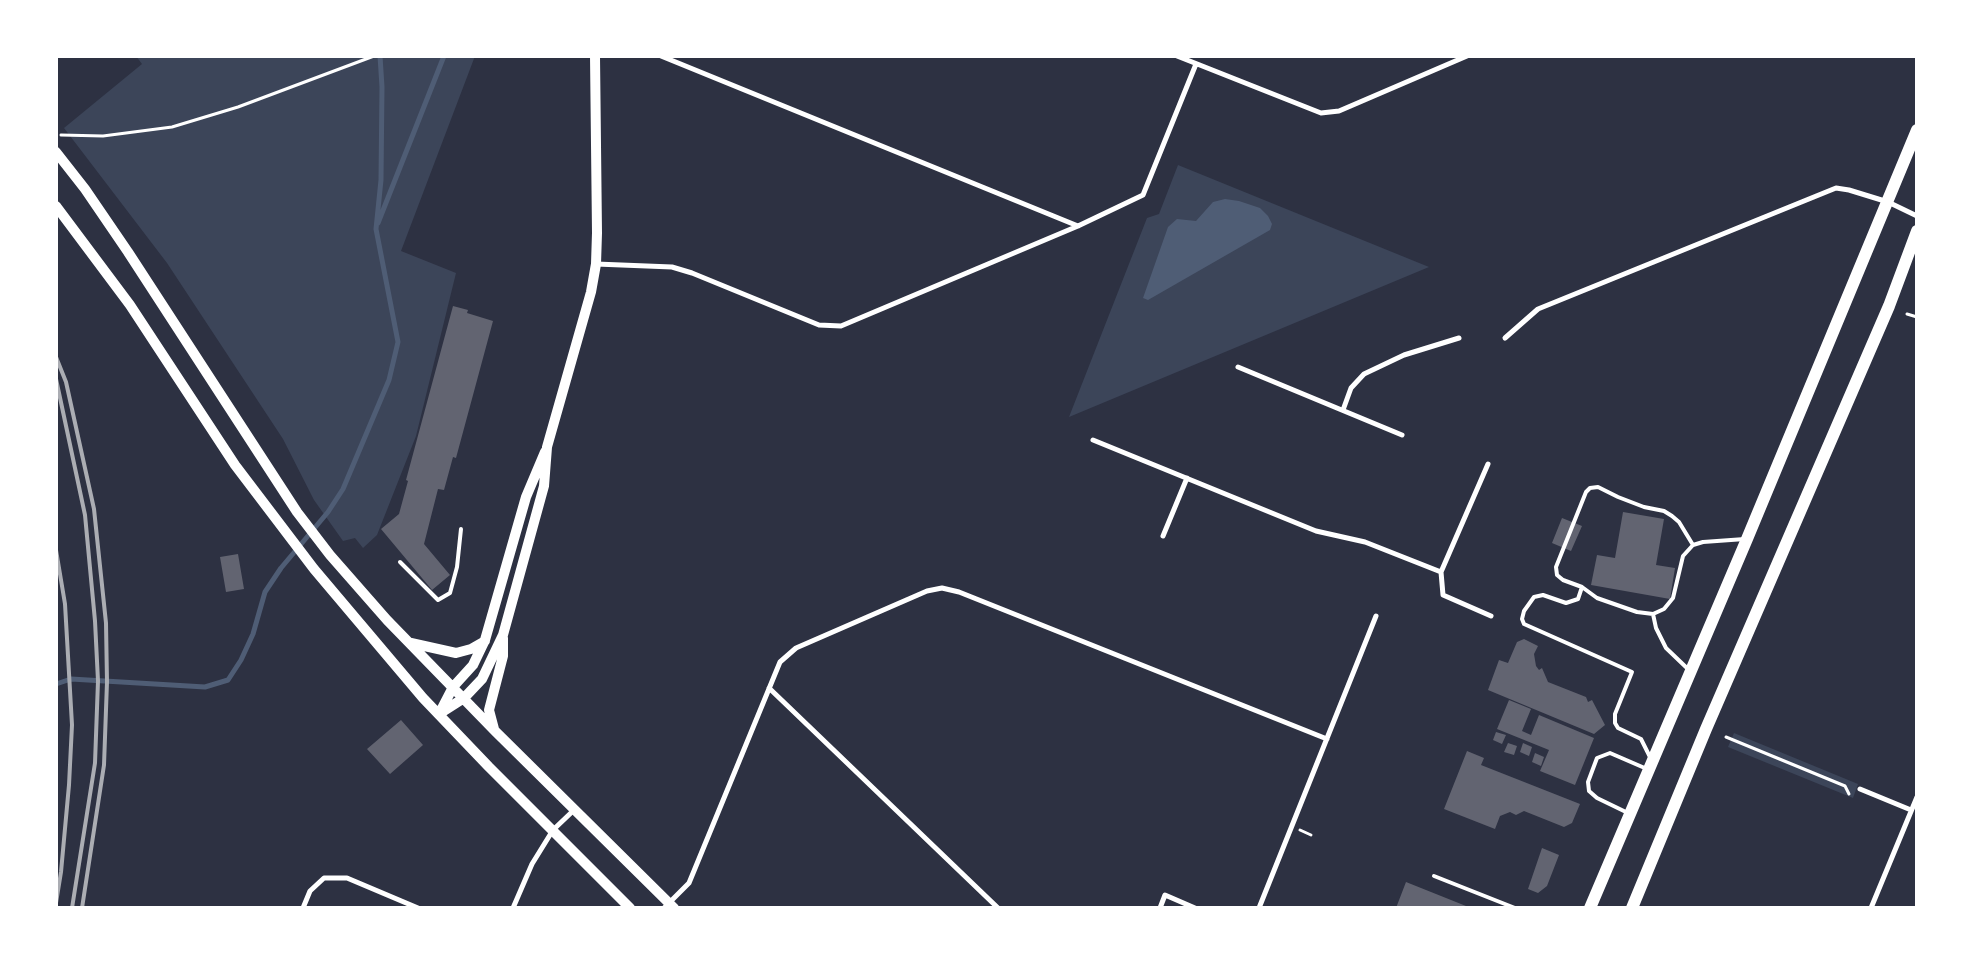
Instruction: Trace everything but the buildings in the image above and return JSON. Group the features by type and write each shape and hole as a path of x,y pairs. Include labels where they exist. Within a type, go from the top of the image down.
{"main road":[{"path":"439,714 464,698 487,671 504,635 544,486 547,447 590,292 596,264 595,56"},
{"path":"1589,905 1630,814 1747,538 1917,130"},
{"path":"56,152 85,189 128,252 297,512 330,555 410,643 669,906"},
{"path":"56,206 130,305 235,465 314,569 439,714 630,908"},
{"path":"1632,908 1706,729 1888,306 1917,231"},
{"path":"439,714 453,687 473,665 486,640 526,497 539,462 547,447"},
{"path":"495,731 488,710 503,656 504,635"},
{"path":"410,643 456,653 471,649 486,640"}],"street":[{"path":"661,56 1078,226"},
{"path":"1177,56 1322,113 1339,111 1466,56"},
{"path":"596,264 672,268 692,273 819,325 841,326 1078,226 1142,195 1196,64"},
{"path":"1505,338 1538,309 1836,188 1888,202 1917,216"},
{"path":"1343,410 1351,388 1364,374 1404,355 1459,338"},
{"path":"1238,366 1402,435"},
{"path":"1093,440 1316,532 1365,542 1441,572"},
{"path":"1488,464 1441,572 1443,595 1491,616"},
{"path":"1163,536 1187,478"},
{"path":"669,906 689,883 780,662 796,648 927,591 942,588 959,592 1327,739"},
{"path":"1259,908 1376,616"},
{"path":"769,688 998,908"},
{"path":"1860,789 1911,810"},
{"path":"1871,908 1917,797"},
{"path":"513,908 532,864 553,830 574,810"},
{"path":"303,908 310,892 324,878 347,878 418,908"},
{"path":"1160,908 1166,895 1195,908"}],"lane":[{"path":"1693,545 1679,522 1664,511 1644,507 1598,487 1590,488 1586,492 1556,567 1557,576 1582,587 1597,598 1617,606 1653,614 1664,608 1673,598 1683,556 1693,545 1703,542 1747,538"},
{"path":"400,562 438,600 450,593 457,567 461,529"},
{"path":"1582,587 1578,599 1566,603 1543,595 1534,597 1524,611 1522,619 1524,624 1632,672 1615,714 1615,723 1618,728 1641,739 1650,765"},
{"path":"1653,614 1656,628 1666,648 1690,672"},
{"path":"1630,814 1597,798 1589,791 1588,782 1597,758 1610,753 1650,765"},
{"path":"1434,876 1514,908"}],"path":[{"path":"61,135 103,136 180,125 238,107 373,56"},
{"path":"1908,314 1917,317"},
{"path":"1726,737 1845,786 1849,794 1857,797"}],"shaded area":[{"path":"136,56 475,56 401,251 456,273 416,436 377,535 363,548 355,538 343,541 314,500 283,439 167,263 64,128 142,64"},
{"path":"1178,165 1429,267 1069,417 1147,218 1159,214"},
{"path":"1225,199 1239,201 1260,208 1268,216 1272,224 1270,230 1148,300 1143,298 1168,227 1177,219 1196,221 1213,202"},
{"path":"1734,733 1858,784 1853,798 1728,747"}],"waterway":[{"path":"56,684 71,679 205,687 228,680 241,660 253,634 265,592 281,568 328,512 343,489 389,380 398,342 376,229 381,180 382,87 380,56"},
{"path":"378,223 444,56"}],"railway":[{"path":"56,357 66,382 94,509 106,623 107,682 104,765 82,908"},
{"path":"56,379 85,515 95,621 98,681 95,763 72,908"},
{"path":"56,550 65,604 72,725 69,785 61,872 56,903"}]}
